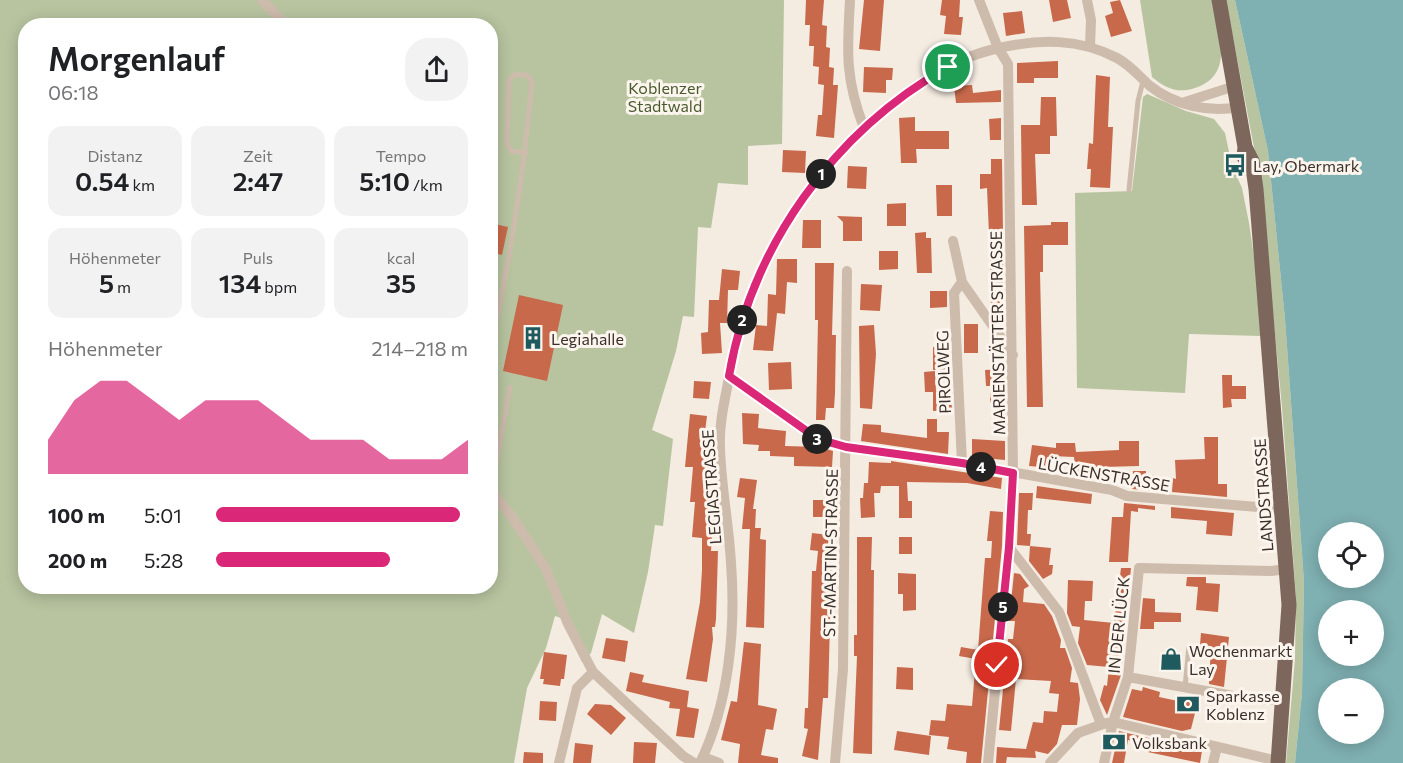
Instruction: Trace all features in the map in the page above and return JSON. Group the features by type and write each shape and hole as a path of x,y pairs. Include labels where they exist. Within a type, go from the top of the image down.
{"main road":[{"name":"LANDSTRASSE","path":"1219,0 1245,147 1243,163 1247,190 1258,225 1287,569 1289,620 1278,762"}],"street":[{"path":"262,0 279,18"},
{"path":"850,0 847,54 852,95 864,128"},
{"name":"MARIENSTÄTTER STRASSE","path":"979,0 998,48 1008,64 1013,356 1013,473 1009,547 988,763"},
{"path":"1087,0 1091,20 1090,46"},
{"name":"LEGIASTRASSE","path":"699,761 722,695 733,628 731,562 720,447 729,376 747,305 758,275 776,241 816,180 864,128 926,79 971,56 998,48 1046,41 1090,46 1124,62 1165,96 1210,109 1239,107"},
{"path":"1185,102 1235,86"},
{"path":"953,241 962,282 1013,356"},
{"name":"ST.-MARTIN-STRASSE","path":"835,763 843,669 847,271"},
{"name":"PIROLWEG","path":"962,282 954,293 962,463"},
{"name":"LÜCKENSTRASSE","path":"729,376 818,439 846,447 962,463 1112,490 1127,496 1282,509"},
{"path":"498,499 546,569 568,624 593,672 683,756 699,761 719,763"},
{"path":"1009,547 1059,612 1108,723"},
{"name":"IN DER LÜCK","path":"1104,763 1108,723 1128,677 1139,568 1271,571 1287,569"},
{"path":"559,763 577,688 593,672"},
{"path":"1128,677 1250,699 1284,700"},
{"path":"1050,763 1078,733 1108,723 1278,762"},
{"path":"1213,763 1217,747"}],"lane":[{"path":"498,314 508,272 526,153 532,81 527,75 514,75 509,80 507,144 511,151 526,153"},
{"path":"1129,190 1138,101 1143,80"},
{"path":"498,452 510,387"},
{"path":"1185,687 1189,646"}],"green space":[{"name":"Koblenzer Stadtwald","path":"0,0 784,0 782,144 748,146 748,185 718,183 711,228 698,227 694,317 683,316 676,351 652,430 673,439 663,526 655,525 648,572 634,633 602,614 591,653 582,662 561,618 555,616 546,648 527,688 514,763 0,763"},
{"path":"1140,0 1212,0 1221,51 1216,73 1208,82 1189,90 1177,90 1167,87 1152,77"},
{"path":"1226,0 1235,0 1268,151 1285,319 1304,582 1302,693 1295,763 1286,763 1295,659 1296,597 1282,407 1260,179"},
{"path":"1147,94 1186,111 1214,119 1225,133 1232,166 1242,188 1249,223 1261,336 1189,334 1185,393 1077,388 1075,193 1132,191 1143,97"}],"water":[{"path":"1235,0 1403,0 1403,763 1295,763 1302,693 1304,582 1285,319 1268,151"}],"building":[{"path":"806,0 824,0 822,25 827,26 826,47 830,48 829,67 834,68 833,85 838,85 834,138 816,136 818,115 822,115 824,85 818,84 819,67 813,66 814,46 809,46 810,25 805,25"},
{"path":"864,0 884,0 880,51 859,49"},
{"path":"942,0 960,0 959,17 963,17 961,35 944,34 946,16 940,15"},
{"path":"1049,0 1067,0 1071,18 1053,22"},
{"path":"1120,0 1132,31 1111,37 1105,16 1113,13 1110,2"},
{"path":"1022,11 1025,33 1006,36 1003,13"},
{"path":"1058,61 1058,78 1034,78 1034,83 1017,83 1017,63"},
{"path":"864,67 893,68 892,80 886,80 886,93 863,92"},
{"path":"1096,75 1110,77 1108,127 1113,127 1110,188 1090,187 1091,169 1087,169 1089,143 1093,144"},
{"path":"972,85 973,93 1001,90 1001,102 956,103 954,86"},
{"path":"1041,97 1056,97 1057,136 1050,136 1050,154 1035,154 1037,205 1022,205 1021,125 1040,125"},
{"path":"915,117 915,131 949,131 949,149 916,149 917,163 901,163 899,118"},
{"path":"1001,118 1001,140 990,140 989,119"},
{"path":"783,150 806,151 805,173 782,172"},
{"path":"991,159 1002,159 1003,233 989,234 987,188 980,189 980,174 991,174"},
{"path":"848,166 867,167 866,189 847,188"},
{"path":"936,185 952,185 952,216 937,216"},
{"path":"906,203 906,226 887,226 887,204"},
{"path":"837,216 862,217 862,241 843,241 843,222"},
{"path":"803,220 821,220 821,248 802,248"},
{"path":"1051,222 1068,222 1068,245 1043,245 1043,272 1040,272 1043,407 1027,407 1024,226 1051,225"},
{"path":"498,225 508,227 502,255 498,254"},
{"path":"926,232 926,238 931,238 932,273 917,273 915,233"},
{"path":"879,251 898,251 898,269 879,270"},
{"path":"990,257 1003,259 1003,298 1000,298 1000,304 991,304"},
{"path":"777,259 797,259 797,283 787,282 785,314 777,313 773,351 753,350 756,325 767,326 768,294 776,295"},
{"path":"815,263 834,263 832,335 836,335 835,393 834,408 826,408 825,420 816,420 818,320 815,320"},
{"path":"722,269 740,271 738,290 728,290 727,323 720,323 722,353 702,354 701,333 708,332 709,300 719,300"},
{"path":"861,284 882,285 880,311 860,310"},
{"path":"930,291 947,291 947,307 930,308"},
{"name":"Legiahalle","path":"519,295 563,305 547,381 503,371"},
{"path":"964,324 978,324 978,353 964,353"},
{"path":"874,325 876,354 872,409 860,408 859,326"},
{"path":"933,347 949,347 950,369 933,370"},
{"path":"791,362 792,389 769,390 768,363"},
{"path":"1004,369 1005,424 995,424 996,403 990,403 990,386 986,386 985,370"},
{"path":"935,371 936,391 951,391 952,410 933,411 933,392 925,392 924,372"},
{"path":"1222,375 1232,375 1232,386 1246,386 1246,399 1231,399 1232,407 1223,408"},
{"path":"694,381 711,382 709,399 693,398"},
{"path":"742,413 759,414 758,428 786,431 785,446 820,447 833,451 832,467 794,466 794,457 770,456 770,451 758,451 759,445 743,444"},
{"path":"690,414 707,416 703,447 707,447 704,484 710,484 707,517 713,518 711,551 718,551 716,619 715,627 712,627 713,639 707,682 686,679 700,602 702,570 702,538 692,537 695,502 690,502 693,467 685,467"},
{"path":"927,419 937,419 937,432 949,432 948,454 861,441 863,424 881,425 881,432 927,438"},
{"path":"1204,437 1218,437 1218,484 1227,484 1227,497 1172,492 1173,478 1176,479 1175,460 1205,459"},
{"path":"972,439 1005,441 1005,460 972,457"},
{"path":"1119,441 1139,441 1139,466 1102,467 1103,476 1090,476 1090,478 1076,476 1074,457 1052,456 1051,468 1029,466 1032,445 1056,448 1056,443 1075,443 1076,452 1119,450"},
{"path":"891,461 1002,478 1001,489 967,483 907,482 908,501 912,501 912,518 899,518 899,486 881,486 880,493 874,493 875,517 861,518 860,498 863,498 864,483 868,483 869,462 891,463"},
{"path":"1133,471 1146,471 1146,475 1159,476 1157,491 1132,489"},
{"path":"740,478 757,480 753,509 756,509 755,528 761,528 760,539 766,540 764,628 746,627 750,529 742,529 745,498 737,497"},
{"path":"1037,486 1092,494 1091,504 1036,498"},
{"path":"1019,493 1033,493 1032,510 1028,510 1027,534 1031,534 1030,546 1017,545"},
{"path":"813,500 829,500 829,517 813,517"},
{"path":"1124,503 1155,506 1155,510 1138,508 1138,512 1131,511 1128,562 1109,562 1112,517 1123,517"},
{"path":"1171,507 1234,513 1232,536 1206,534 1207,521 1171,518"},
{"path":"990,511 1003,512 1002,546 981,763 966,763 967,752 947,749 949,737 929,735 931,720 945,721 947,704 972,706 976,659 959,656 961,647 978,650 985,558 991,558 992,541 987,541"},
{"path":"812,533 829,535 828,548 832,548 828,698 823,698 818,760 802,756 808,729 804,728 805,708 808,708 812,571 816,571 818,551 810,550"},
{"path":"857,537 872,537 871,570 874,570 872,754 853,753 857,656 854,656 854,635 857,635"},
{"path":"899,537 912,537 912,554 899,554"},
{"path":"1030,546 1051,548 1049,565 1053,565 1052,574 1043,579 1029,561"},
{"path":"1121,568 1131,568 1125,629 1121,628 1118,665 1122,666 1107,715 1100,700 1104,685 1107,686 1109,667 1087,665 1078,643 1080,627 1072,626 1067,613 1068,580 1093,581 1092,601 1085,601 1084,620 1114,623"},
{"path":"898,573 916,574 916,610 903,611 903,594 898,594"},
{"path":"1014,573 1020,574 1029,586 1024,589 1023,602 1044,604 1052,616 1061,640 1060,648 1065,648 1072,668 1070,682 1078,683 1080,699 1077,725 1062,725 1057,744 1048,754 1035,751 1036,758 1007,757 1006,763 996,763 997,747 1026,749 1033,722 1043,723 1044,711 1057,712 1059,694 1049,693 1051,681 1016,679 1011,731 999,730 1008,639 1013,639 1015,621 1009,621"},
{"path":"1187,577 1206,577 1206,583 1220,584 1218,612 1196,610 1198,587 1186,586"},
{"path":"1143,598 1155,599 1155,612 1181,613 1181,622 1154,622 1154,629 1140,629"},
{"path":"1201,633 1229,637 1224,687 1209,684 1211,646 1200,645"},
{"path":"606,638 628,641 625,662 602,658"},
{"path":"744,642 761,644 758,705 777,709 773,730 766,729 761,755 778,758 778,763 738,763 740,744 721,740 731,701 737,702"},
{"path":"544,652 567,655 564,679 561,679 560,686 543,684 544,679 540,679"},
{"path":"897,667 913,668 913,690 896,689"},
{"path":"630,672 644,675 642,682 689,691 687,707 699,709 694,738 676,736 680,709 669,708 670,702 626,691"},
{"path":"1143,687 1160,692 1159,697 1178,701 1179,696 1198,701 1191,729 1182,731 1123,717 1132,689 1142,691"},
{"path":"540,701 557,702 556,721 539,720"},
{"path":"595,704 611,705 626,718 611,735 587,714"},
{"path":"897,731 931,736 929,755 894,750"},
{"path":"1119,731 1202,751 1200,763 1143,751 1145,743 1128,740 1124,763 1112,763"},
{"path":"634,742 657,743 655,763 633,763"},
{"path":"575,743 593,745 591,763 573,763"},
{"path":"524,752 543,753 543,763 523,763"}],"place":[{"name":"Lay, Obermark","path":"1235,165"},
{"name":"Legiahalle","path":"533,338"},
{"name":"Wochenmarkt Lay","path":"1171,659"},
{"name":"Sparkasse Koblenz","path":"1188,704"},
{"name":"Volksbank","path":"1114,742"}],"route":[{"path":"948,67 902,96 864,128 840,152 798,205 758,275 733,350 729,376 818,439 846,447 962,463 1013,473 1009,547 997,665"}]}
